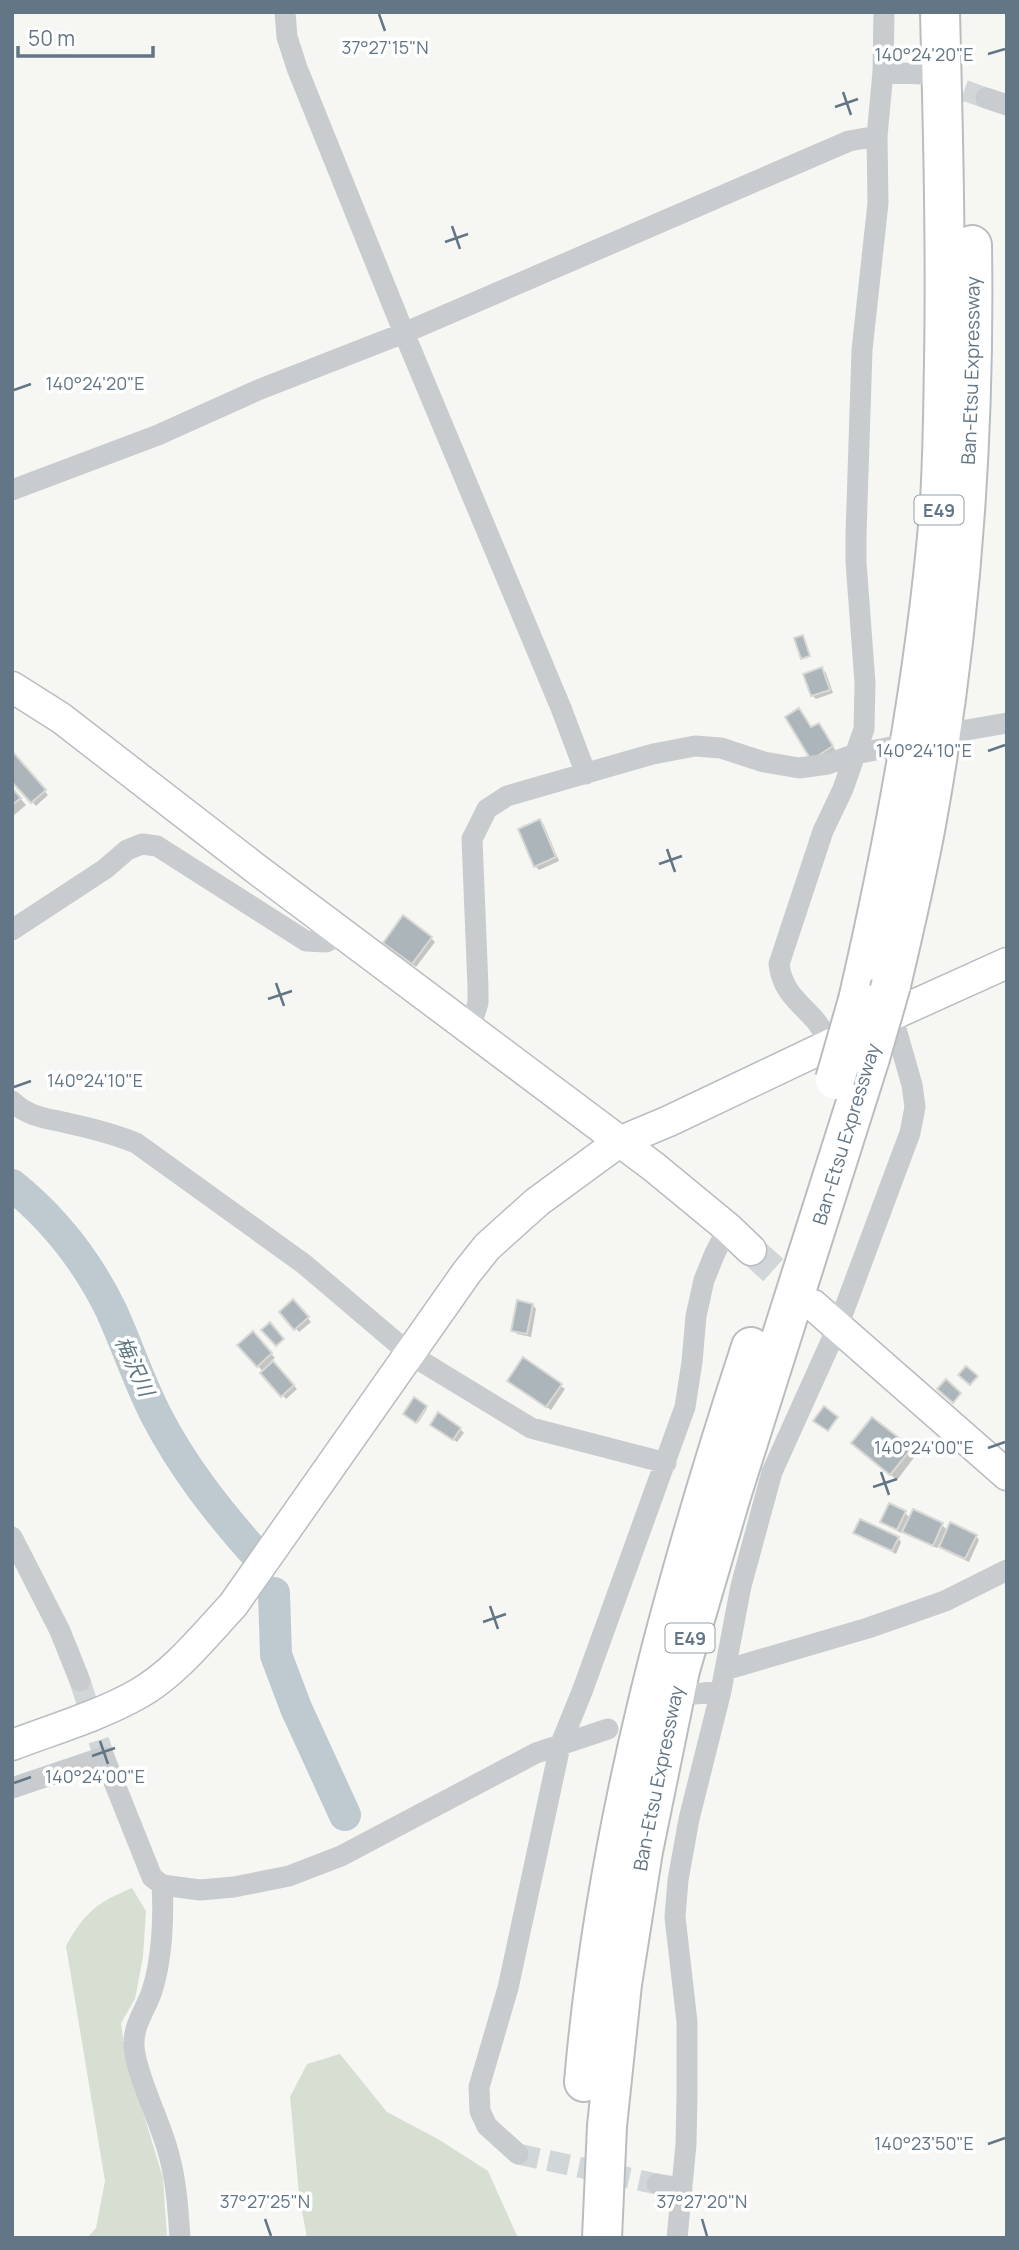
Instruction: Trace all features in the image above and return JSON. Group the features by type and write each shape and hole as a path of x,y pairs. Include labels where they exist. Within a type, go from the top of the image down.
{"highway":[{"name":"Ban-Etsu Expressway","path":"602,2238 607,2126 622,1984 643,1851 680,1670 731,1496 870,1058 880,1000 899,814 925,653 939,512 946,277 940,12"},
{"name":"Ban-Etsu Expressway","path":"575,2238 582,2109 594,1983 616,1846 638,1736 704,1491 833,1062 880,1000 928,819 960,588 972,395 967,12"}],"street":[{"path":"285,12 287,37 297,68 586,774"},
{"path":"12,1745 108,1709 139,1693 178,1662 233,1605 467,1272 487,1247 537,1202 619,1142 669,1121 833,1062 817,1022 783,983 779,964 823,831 843,789 864,729 864,655 856,535 862,350 878,203 877,136 883,72 884,12"},
{"path":"883,72 920,74"},
{"path":"986,98 1007,105"},
{"path":"12,490 158,435 258,390 404,333 849,141 877,136"},
{"path":"12,687 61,718 654,1167 751,1250"},
{"path":"961,731 1007,723"},
{"path":"470,1028 478,1003 471,839 487,809 506,796 653,754 695,746 720,748 764,762 799,768 828,764 855,754 896,746"},
{"path":"12,930 105,869 127,850 142,844 157,846 306,941 327,942 343,934"},
{"path":"677,2238 687,2144 687,2022 674,1917 678,1880 689,1819 723,1681 741,1586 772,1472 838,1326 910,1133 915,1107 912,1085 880,1000 1007,963"},
{"path":"12,1101 19,1108 43,1119 119,1136 136,1143 304,1264 411,1354 531,1428 666,1463"},
{"path":"518,2154 487,2126 480,2111 479,2087 509,1988 561,1746 685,1407 695,1316 704,1280 728,1228"},
{"path":"813,1305 1007,1475"},
{"path":"12,1537 60,1631 80,1681"},
{"path":"695,1694 723,1681 945,1601 1007,1570"},
{"path":"162,1885 200,1890 234,1888 289,1876 341,1856 536,1753 608,1730"},
{"path":"12,1788 104,1757 144,1852 149,1871 162,1885 164,1912 152,1990 139,2017 134,2043 138,2063 167,2148 177,2195 180,2238"},
{"path":"657,2184 682,2188"}],"shaded area":[{"path":"132,1888 146,1911 143,1957 135,1999 121,2023 125,2053 163,2178 167,2238 87,2238 96,2228 105,2181 66,1946 79,1925 93,1910"},
{"path":"340,2054 387,2112 438,2139 488,2171 518,2238 307,2238 299,2194 290,2097 307,2064"}],"building":[{"path":"803,635 810,656 801,659 794,638"},
{"path":"822,667 830,690 811,696 803,674"},
{"path":"799,708 811,727 819,723 833,746 811,760 785,717"},
{"path":"12,751 46,790 31,803 12,782"},
{"path":"12,788 21,798 12,805"},
{"path":"540,819 556,857 534,867 518,829"},
{"path":"403,915 432,937 412,964 383,943"},
{"path":"293,1299 309,1317 294,1330 279,1312"},
{"path":"517,1300 533,1304 527,1334 511,1331"},
{"path":"270,1322 284,1339 276,1346 261,1330"},
{"path":"253,1331 272,1353 257,1367 237,1345"},
{"path":"523,1357 562,1384 546,1407 507,1381"},
{"path":"273,1361 294,1385 281,1397 260,1373"},
{"path":"966,1366 978,1376 970,1385 958,1375"},
{"path":"946,1379 961,1393 953,1403 937,1389"},
{"path":"414,1397 427,1406 416,1423 403,1414"},
{"path":"824,1406 838,1417 828,1431 813,1421"},
{"path":"438,1412 461,1428 453,1440 430,1425"},
{"path":"872,1417 912,1448 890,1475 851,1443"},
{"path":"889,1503 906,1511 897,1530 880,1522"},
{"path":"913,1509 943,1523 933,1546 902,1532"},
{"path":"860,1519 899,1537 892,1551 853,1533"},
{"path":"950,1522 977,1535 965,1559 939,1547"}],"waterway":[{"name":"梅沢川","path":"12,1185 42,1212 80,1258 111,1310 144,1390 167,1435 201,1487 253,1551"},
{"name":"梅沢川","path":"274,1593 276,1655 296,1708 345,1815"}],"tunnel":[{"path":"935,80 986,98"},
{"path":"751,1250 810,1303"},
{"path":"80,1681 104,1757"},
{"path":"518,2154 657,2184"}]}
